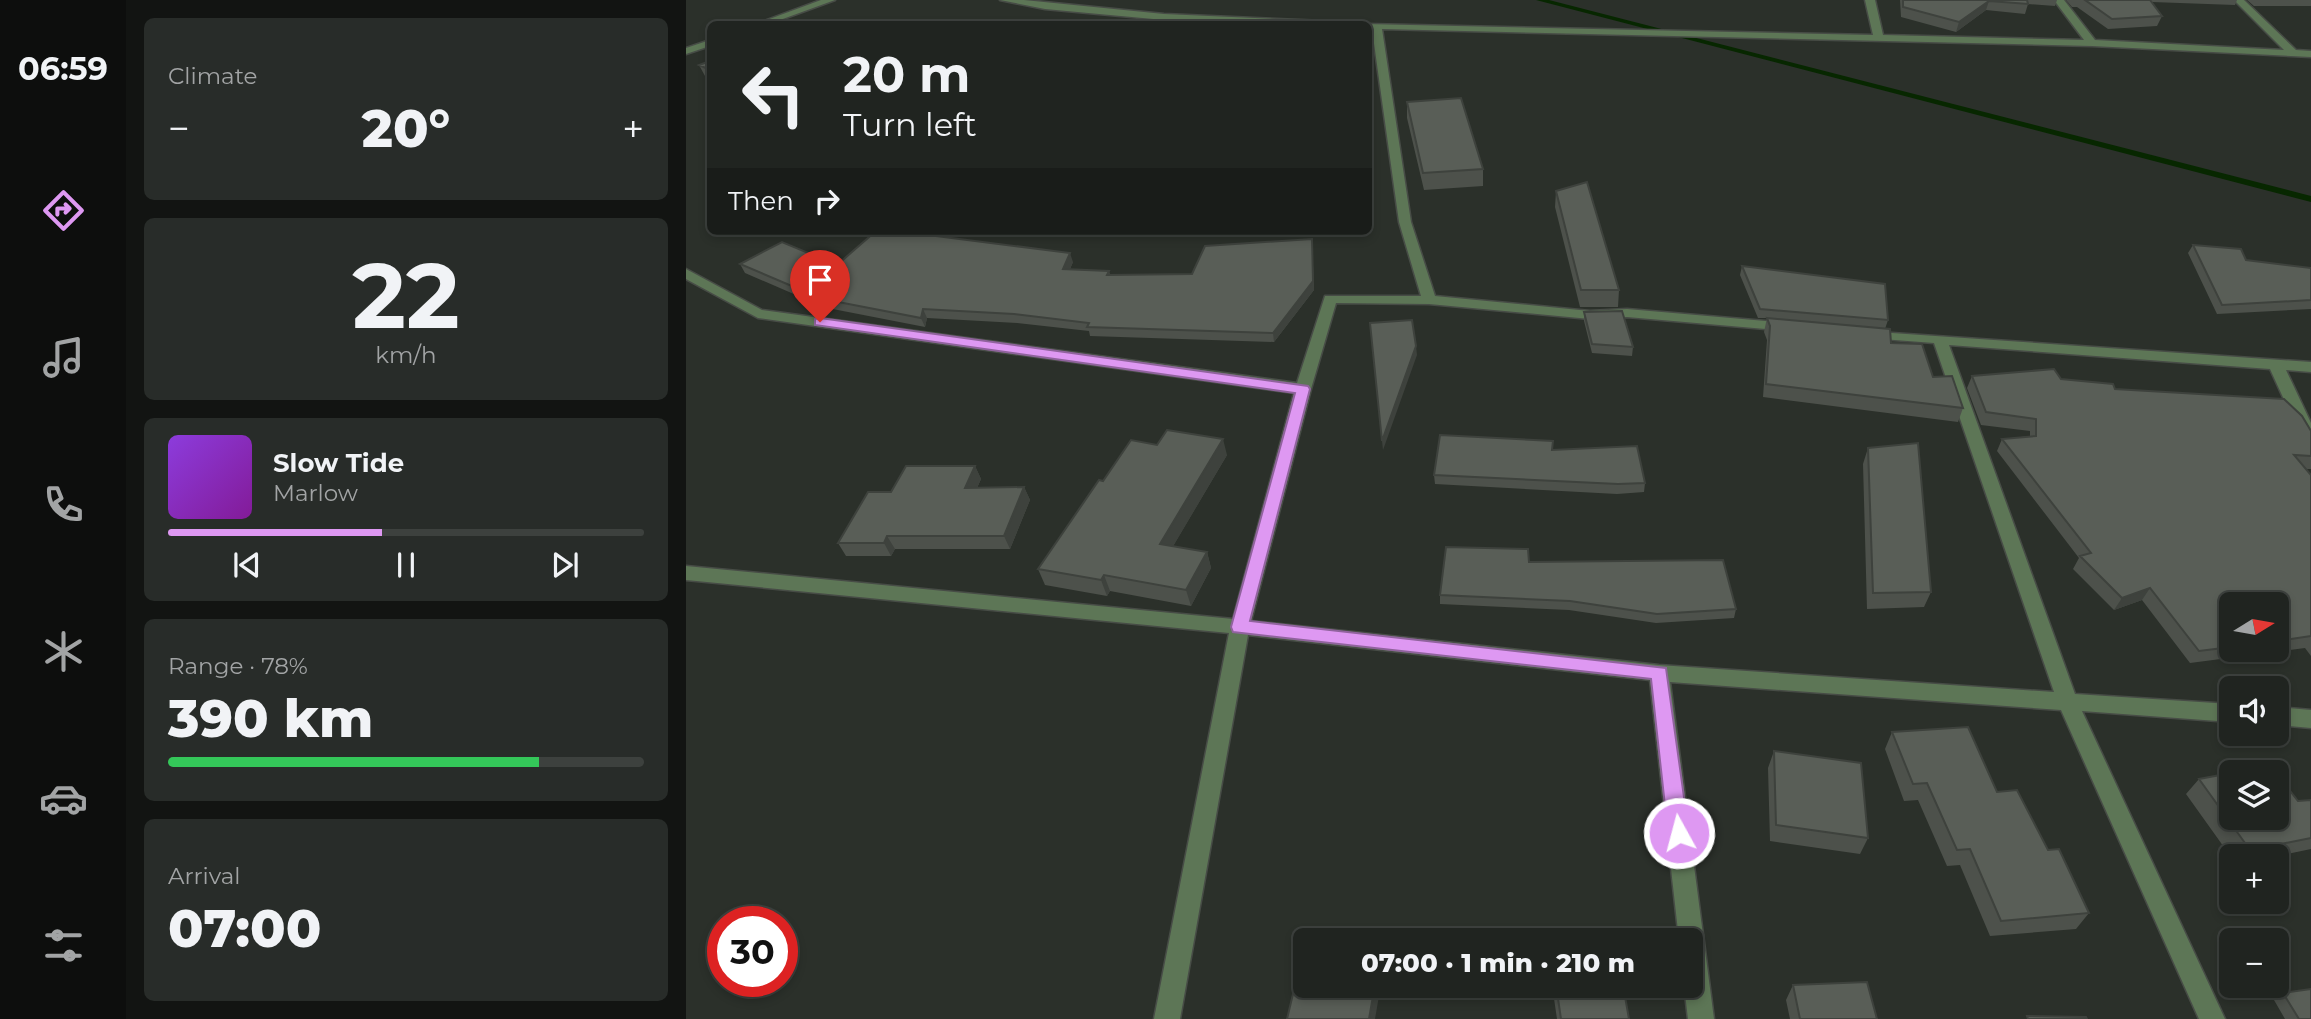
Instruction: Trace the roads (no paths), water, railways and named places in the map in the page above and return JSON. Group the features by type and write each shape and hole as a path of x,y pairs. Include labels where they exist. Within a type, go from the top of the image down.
{"street":[{"path":"770,21 830,0"},
{"path":"1004,0 1227,21"},
{"path":"1870,0 1879,39"},
{"path":"2059,0 2092,43"},
{"path":"2239,0 2294,54"},
{"path":"1093,10 1098,21"},
{"path":"1429,300 1405,222 1373,26 1618,34 2092,43 2311,54"},
{"path":"686,51 707,44"},
{"path":"686,273 758,314 1303,389"},
{"path":"1167,1019 1240,627 1303,389 1330,299 1429,300 1590,315 1627,313 1804,329"},
{"path":"1859,333 2311,367"},
{"path":"1940,340 2067,701 2212,1019"},
{"path":"2276,365 2311,441"},
{"path":"686,573 1240,627 1659,673 2219,712"},
{"path":"1659,673 1701,1019"},
{"path":"2289,717 2311,719"}],"waterway":[{"path":"1540,0 2311,199"}]}
